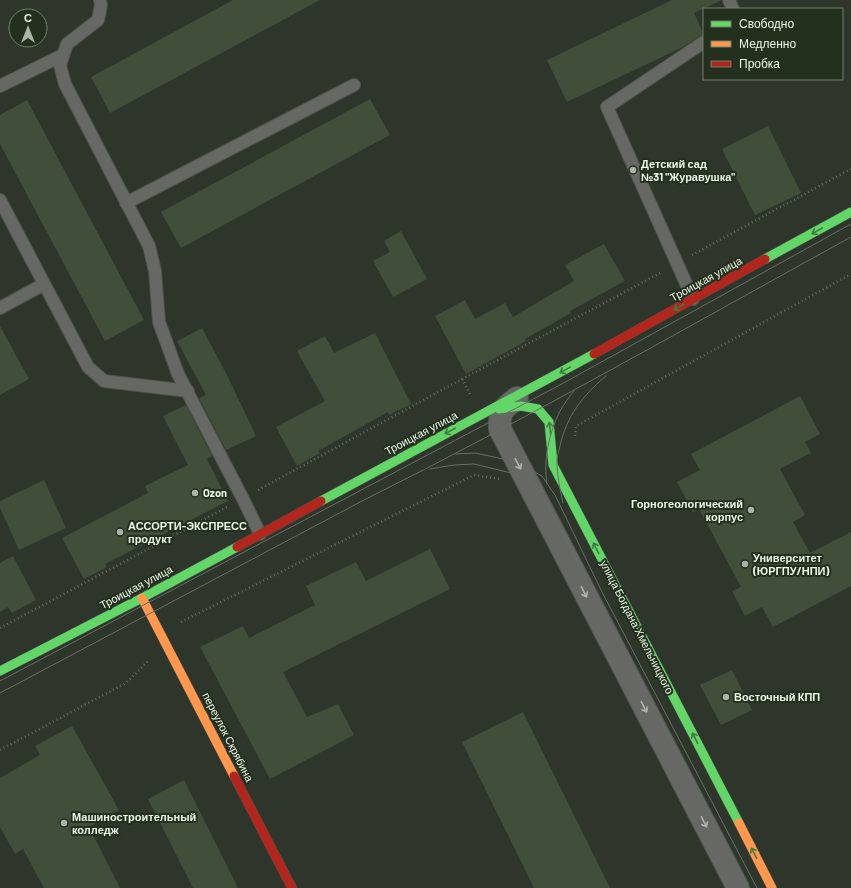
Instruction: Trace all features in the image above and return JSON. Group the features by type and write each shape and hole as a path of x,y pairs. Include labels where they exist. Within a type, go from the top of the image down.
{"street":[{"name":"Троицкая улица","path":"531,388 851,212"},
{"path":"531,388 496,416 738,888"},
{"name":"улица Богдана Хмельницкого","path":"496,416 521,406 538,409 549,422 554,465 772,888"},
{"name":"Троицкая улица","path":"0,671 142,598 260,534 496,416"},
{"name":"переулок Скрябина","path":"142,598 292,888"}],"lane":[{"path":"100,0 101,5 98,20 68,44 63,55 60,65 64,84 149,246 155,271 159,322 178,374 260,534"},
{"path":"693,299 607,107 703,43"},
{"path":"0,86 63,55"},
{"path":"126,202 354,85"},
{"path":"0,200 88,367 104,381 188,391"},
{"path":"0,308 44,284"}],"path":[{"path":"0,628 243,499 469,375 678,264 851,168"},
{"path":"575,440 576,426 851,274"},
{"path":"0,750 126,683 166,644 181,621 474,475 501,479"}],"building":[{"path":"233,0 320,0 110,113 91,77"},
{"path":"672,0 722,0 694,13 703,35 683,47 567,102 547,60"},
{"path":"370,99 390,135 181,248 161,212"},
{"path":"27,100 144,320 105,341 0,144 0,115"},
{"path":"768,126 801,193 755,215 722,149"},
{"path":"401,231 427,279 393,297 373,261 390,252 384,241"},
{"path":"604,244 625,281 570,311 571,313 525,339 526,341 466,374 435,316 465,300 475,319 505,303 513,317 574,281 565,265"},
{"path":"0,326 29,379 0,395"},
{"path":"202,328 227,375 256,436 226,450 199,398 206,395 177,341"},
{"path":"375,333 411,404 389,415 388,412 318,451 320,453 297,466 276,427 325,401 297,351 325,336 334,353"},
{"name":"Горногеологический корпус","path":"800,396 820,434 805,442 811,453 780,469 805,515 793,522 810,553 851,532 851,586 773,627 762,607 745,616 732,591 741,587 699,509 693,512 677,482 700,470 691,454"},
{"path":"186,405 212,456 207,459 228,501 105,564 107,567 84,579 62,538 148,493 145,486 188,465 163,416"},
{"path":"44,480 66,528 19,550 0,508 0,501"},
{"path":"430,549 450,589 283,672 307,717 338,704 354,735 270,779 200,647 243,626 249,638 315,605 306,586 356,562 366,581"},
{"path":"13,556 36,600 12,613 8,607 0,612 0,563"},
{"name":"Восточный КПП","path":"732,670 752,710 721,725 700,685"},
{"path":"523,712 610,888 534,888 462,742"},
{"name":"Машиностроительный колледж","path":"72,726 119,810 89,827 120,888 44,888 23,849 15,854 0,827 0,778 40,755 35,746"},
{"path":"184,780 238,888 193,888 148,799"}],"tram line":[{"path":"0,681 558,386 851,224"},
{"path":"0,693 364,500 487,437 851,237"},
{"path":"563,503 558,477 557,461 566,426 583,399 606,376"},
{"path":"547,484 546,456 550,437 560,411 574,391"},
{"path":"456,454 475,453 517,462 542,476 555,495 602,592 757,888"},
{"path":"430,469 454,465 474,464 511,473 534,485 545,500 748,888"}],"traffic: fast":[{"path":"765,259 851,212"},
{"path":"321,501 594,354"},
{"path":"499,409 521,406 538,409 549,422 553,465 739,823"},
{"path":"0,671 237,547"}],"traffic: slow":[{"path":"142,598 234,776"},
{"path":"739,823 772,888"}],"traffic: jam":[{"path":"594,354 765,259"},
{"path":"237,547 321,501"},
{"path":"234,776 292,888"}],"place":[{"name":"Детский сад №31 \"Журавушка\"","path":"633,170"},
{"name":"Ozon","path":"195,493"},
{"name":"Горногеологический корпус","path":"751,510"},
{"name":"АССОРТИ-ЭКСПРЕСС продукт","path":"120,532"},
{"name":"Университет (ЮРГПУ/НПИ)","path":"745,564"},
{"name":"Восточный КПП","path":"726,697"},
{"name":"Машиностроительный колледж","path":"64,823"}]}
